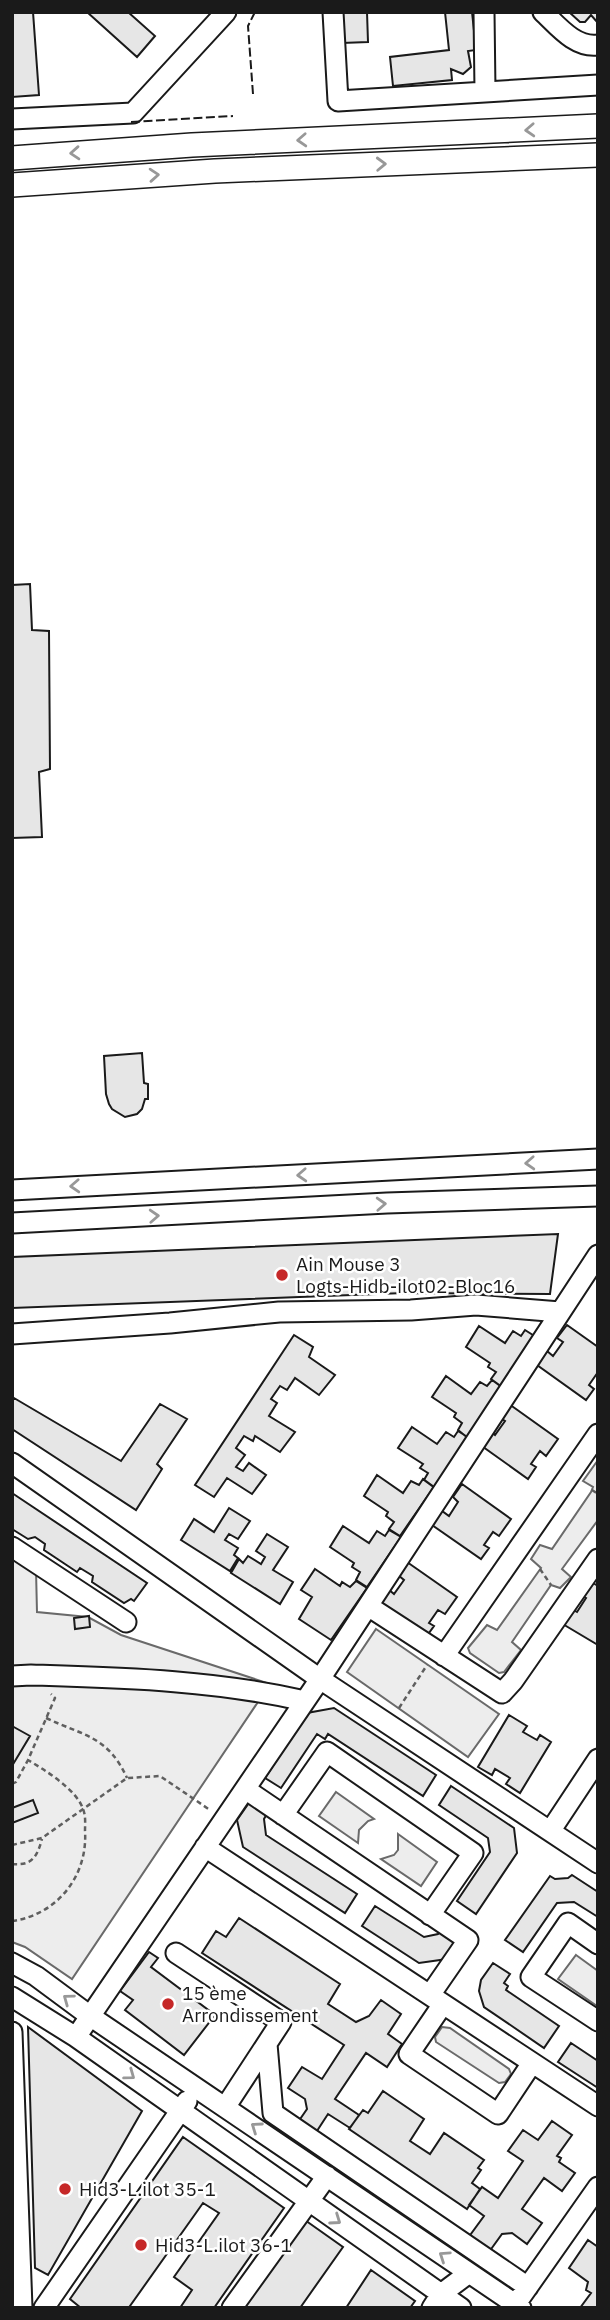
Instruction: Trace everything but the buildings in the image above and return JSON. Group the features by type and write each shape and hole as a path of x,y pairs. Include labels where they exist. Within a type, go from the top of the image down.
{"main road":[{"path":"12,158 192,145 598,126"},
{"path":"12,185 215,171 598,155"}],"street":[{"path":"12,119 133,113 226,12"},
{"path":"332,12 338,101 598,85"},
{"path":"484,12 485,92"},
{"path":"543,12 574,40 592,46 598,45"},
{"path":"12,1190 598,1159"},
{"path":"12,1223 387,1203 598,1196"},
{"path":"76,2036 320,1679 598,1255"},
{"path":"12,1334 279,1312 411,1310 476,1305 560,1312"},
{"path":"435,1660 598,1434"},
{"path":"12,1463 320,1679 598,1863"},
{"path":"12,1547 126,1622"},
{"path":"368,1606 435,1660 502,1693 598,1559"},
{"path":"22,1676 148,1678 253,1689 305,1701"},
{"path":"283,1815 327,1752 473,1853 430,1915"},
{"path":"551,1830 598,1759"},
{"path":"245,1789 468,1940 409,2054 498,2114 532,2063"},
{"path":"205,1847 598,2106"},
{"path":"598,1944 568,1923 531,1977 598,2021"},
{"path":"176,1952 281,2022 226,2106"},
{"path":"12,1963 36,1976 518,2306 527,2287 598,2187"},
{"path":"12,1997 76,2036 308,2201 437,2301 461,2308"},
{"path":"12,2032 16,2274 22,2308"},
{"path":"267,2044 273,2113 527,2287"},
{"path":"16,2274 48,2306 196,2086"},
{"path":"232,2308 327,2176"},
{"path":"437,2301 469,2273"}],"path":[{"path":"592,1490 598,1494"},
{"path":"540,1569 551,1584"},
{"path":"398,1708 435,1660"},
{"path":"12,1784 16,1782 28,1760 55,1698 22,1676"},
{"path":"46,1718 100,1741 112,1752 127,1778"},
{"path":"12,1921 28,1919 60,1901 79,1873 86,1847 83,1809 50,1772 28,1760"},
{"path":"12,1845 42,1838 127,1778 160,1776 224,1820"},
{"path":"12,1864 30,1863 37,1856 42,1838"}],"shaded area":[{"path":"598,1460 598,1520 562,1569 571,1577 560,1588 551,1585 512,1642 521,1650 504,1672 499,1673 470,1653 468,1648 487,1625 497,1630 541,1568 531,1559 540,1545 552,1549 591,1492 593,1487 583,1481"},
{"path":"12,1557 36,1570 37,1612 88,1617 121,1635 270,1684 72,1979 25,1947 12,1942"},
{"path":"376,1629 499,1714 468,1757 347,1672"},
{"path":"336,1792 374,1819 359,1830 358,1843 319,1816"},
{"path":"398,1834 437,1862 421,1886 381,1859 394,1855 398,1850"},
{"path":"576,1955 598,1971 597,2006 558,1979"},
{"path":"442,2027 450,2028 509,2069 511,2074 505,2082 499,2083 436,2042 435,2037"}],"fence":[{"path":"253,94 248,26 255,12"},
{"path":"131,122 233,116"}],"place":[{"name":"Ain Mouse 3 Logts-Hidb-ilot02-Bloc16","path":"282,1275"},
{"name":"15 ème Arrondissement","path":"168,2004"},
{"name":"Hid3-L.ilot 35-1","path":"65,2189"},
{"name":"Hid3-L.ilot 36-1","path":"141,2245"}]}
